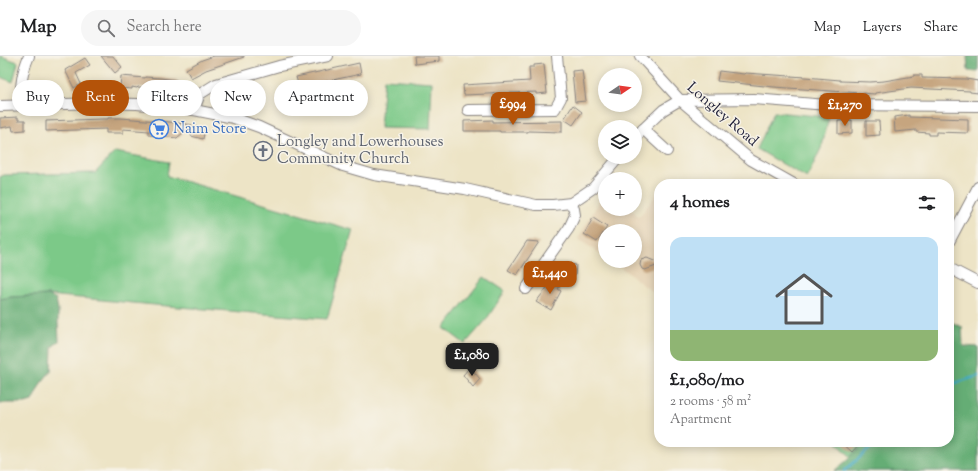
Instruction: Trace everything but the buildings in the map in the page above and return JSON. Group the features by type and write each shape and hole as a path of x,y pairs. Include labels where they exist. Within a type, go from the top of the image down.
{"street":[{"path":"21,80 24,67 29,56"},
{"path":"202,93 216,84 279,66 328,56"},
{"path":"468,110 555,109 561,98 557,56"},
{"name":"Longley Road","path":"640,56 680,100 751,160 785,179"},
{"path":"667,151 643,129 663,110 680,100 754,99 826,105 978,106"},
{"path":"64,104 137,104"},
{"path":"0,106 12,105"},
{"path":"202,112 240,120 343,166 374,175 464,189 536,205 571,203 593,188 613,164"},
{"path":"954,233 978,187"},
{"path":"526,289 569,228 575,215 571,203"},
{"path":"954,271 978,283"}],"shaded area":[{"path":"654,198 654,293 622,268 642,268 642,224 598,224 598,252 578,239 598,203 598,216 639,217 642,216 642,213"}],"green space":[{"path":"0,56 18,62 12,82 0,77"},
{"path":"967,56 978,56 978,71 968,71"},
{"path":"384,79 432,82 430,129 380,128"},
{"path":"774,112 829,117 822,146 807,178 757,149"},
{"path":"115,152 169,162 167,176 353,230 327,319 48,295 0,299 0,177 4,175 95,173"},
{"path":"484,277 505,291 486,320 465,344 444,328"},
{"path":"48,295 56,299 58,311 59,341 52,347 51,371 41,383 32,401 25,403 0,403 0,299"},
{"path":"954,323 962,327 963,346 978,347 978,471 834,471 861,447 954,447"},
{"path":"841,447 861,447 851,457"}],"waterway":[{"path":"954,383 978,376"},
{"path":"844,471 872,447"}],"place":[{"name":"Naim Store","path":"159,129"},
{"name":"Longley and Lowerhouses Community Church","path":"263,151"}]}
